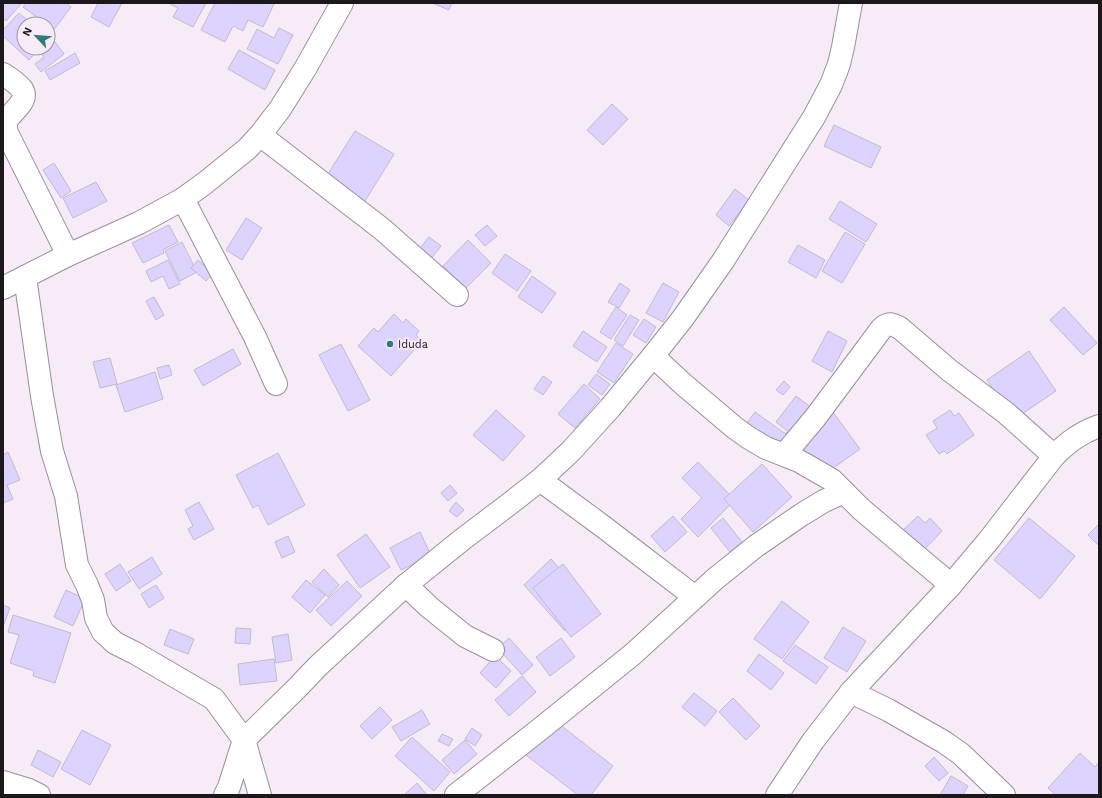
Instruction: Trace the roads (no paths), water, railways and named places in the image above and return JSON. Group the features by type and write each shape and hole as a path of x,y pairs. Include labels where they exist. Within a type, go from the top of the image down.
{"street":[{"path":"3,288 68,255 139,223 183,198 205,183 247,149 280,109 305,69 342,3"},
{"path":"225,795 244,740 318,666 406,585 540,480 572,451 654,356 723,261 814,117 831,85 839,64 851,3"},
{"path":"3,74 22,89 24,95 22,102 7,121 7,133 68,255"},
{"path":"260,135 382,229 457,295"},
{"path":"183,198 256,337 276,384"},
{"path":"25,277 42,396 52,451 66,496 77,565 93,600 96,618 103,632 115,643 136,652 214,699 244,740 260,795"},
{"path":"784,455 815,418 882,328 885,325 892,324 900,328 949,370 1006,413 1054,456"},
{"path":"654,356 683,384 749,438 766,448 799,461 832,480 861,509 951,585"},
{"path":"777,795 813,741 851,692 951,585 989,540 1054,456 1085,431 1099,426"},
{"path":"540,480 695,597"},
{"path":"456,795 633,654 715,579 756,546 801,515 824,501 844,492"},
{"path":"406,585 429,607 465,636 493,650"},
{"path":"851,692 888,710 944,742 961,754 1004,795"},
{"path":"3,782 29,790 39,795"}],"place":[{"name":"Iduda","path":"390,344"}]}
